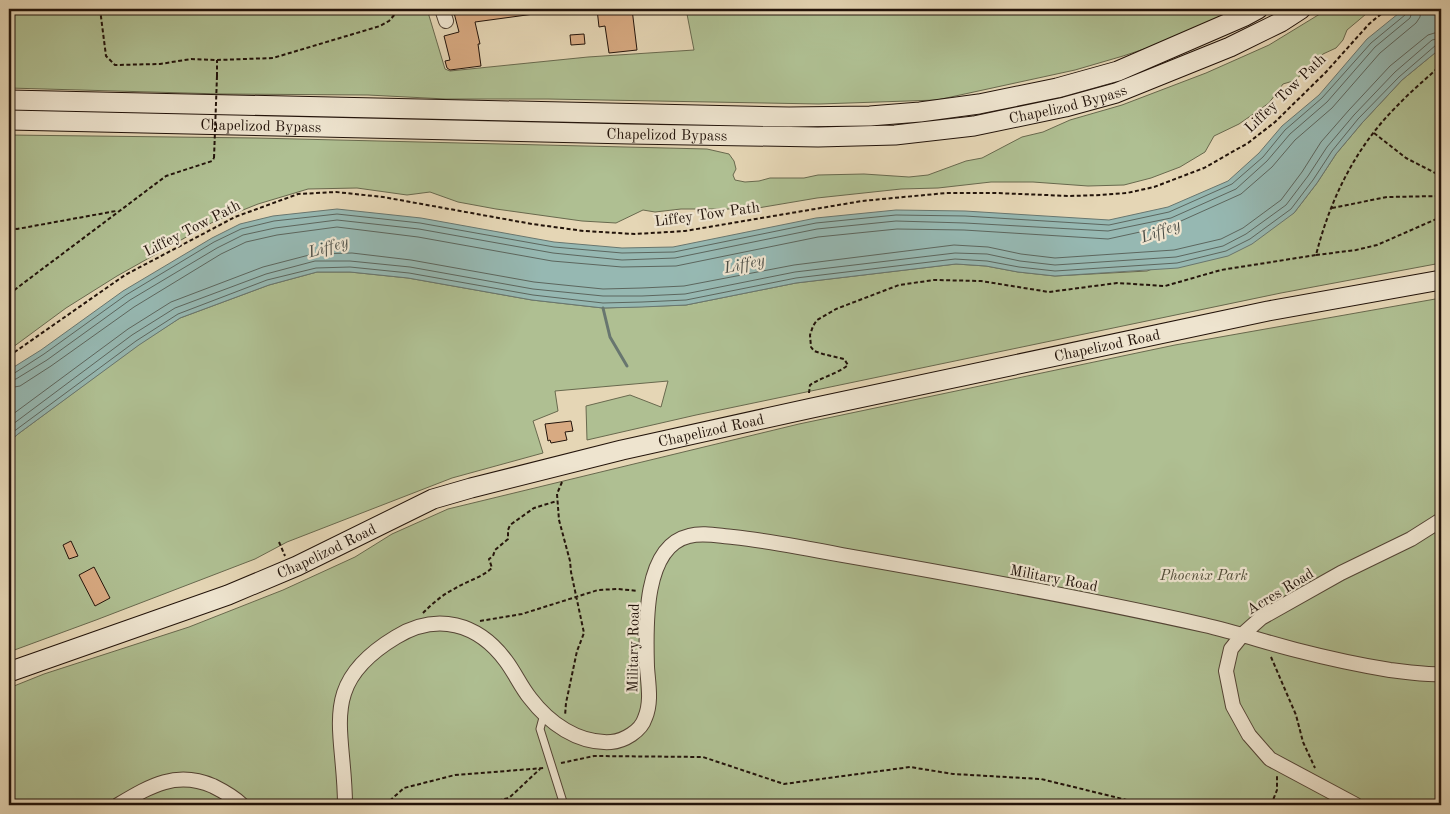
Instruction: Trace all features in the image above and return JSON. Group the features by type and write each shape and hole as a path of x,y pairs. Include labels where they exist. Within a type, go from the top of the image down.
{"main road":[{"name":"Chapelizod Bypass","path":"9,100 789,117 870,116 920,112 978,104 1057,88 1118,72 1258,9"},
{"name":"Chapelizod Bypass","path":"9,120 640,134 818,137 895,135 974,126 1064,108 1116,93 1230,47 1281,22 1301,9"},
{"name":"Chapelizod Road","path":"9,672 228,595 296,566 433,499 534,471 812,408 1268,311 1441,280"}],"street":[{"name":"Acres Road","path":"1356,805 1270,759 1249,736 1233,706 1226,671 1231,649 1243,634 1261,618 1341,573 1411,539 1441,520"},
{"name":"Military Road","path":"345,805 339,720 342,698 350,679 365,660 382,646 404,633 423,625 442,623 463,628 486,641 504,659 530,699 544,714 571,734 591,741 613,742 627,738 645,721 649,701 647,627 650,592 656,568 666,551 675,542 689,536 719,536 758,540 994,582 1243,634 1296,650 1370,666 1426,675 1441,674"},
{"path":"118,805 144,789 169,780 185,778 200,781 220,789 242,805"}],"lane":[{"path":"544,714 540,729 564,805"}],"path":[{"path":"100,9 106,56 115,65 160,64 191,59 273,58 380,26 396,13 396,9"},
{"name":"Liffey Tow Path","path":"9,356 126,275 235,217 298,194 336,192 383,197 532,224 584,231 635,234 685,231 862,201 946,193 1070,196 1127,193 1154,187 1204,168 1248,143 1275,122 1326,72 1369,24 1388,9"},
{"path":"9,294 166,176 212,162 214,158 217,60"},
{"path":"1316,255 1322,232 1341,182 1373,133 1395,108 1441,65"},
{"path":"1373,133 1406,158 1441,176"},
{"path":"1331,208 1387,197 1441,196"},
{"path":"9,228 17,229 118,211"},
{"path":"812,408 809,391 810,385 838,372 848,365 844,359 814,351 811,347 810,335 817,320 836,309 899,285 934,280 981,281 1048,292 1117,283 1165,286 1221,270 1356,250 1377,245 1441,217"},
{"path":"562,480 556,494 559,520 570,561 584,633 577,651 562,727"},
{"path":"423,612 458,586 483,575 492,568 489,559 493,556 495,550 508,539 510,525 534,508 557,501"},
{"path":"279,542 286,558"},
{"path":"463,628 490,618 522,614 598,590 650,592"},
{"path":"1258,638 1270,654 1296,716 1303,742 1316,770"},
{"path":"385,805 404,788 455,775 518,768 541,768 594,756 703,757 784,784 910,766 953,774 1041,779 1131,802 1196,805"},
{"path":"1271,805 1277,790 1278,763"},
{"path":"479,805 509,798 541,768"}],"green space":[{"path":"9,9 427,9 445,69 450,71 588,57 694,50 686,9 1236,9 1165,42 1075,70 937,100 819,104 446,99 368,95 222,94 9,88"},
{"path":"1328,9 1372,9 1347,30 1343,40 1336,48 1323,54 1312,67 1293,81 1283,84 1269,103 1239,124 1214,136 1205,152 1180,167 1151,178 1124,185 1088,186 1033,182 991,182 817,198 752,209 681,209 655,212 643,210 616,223 582,221 496,209 458,202 430,192 407,195 357,188 308,189 258,204 213,222 117,276 66,308 9,350 9,135 256,138 707,149 729,154 734,161 736,169 733,175 735,180 745,182 770,178 804,178 818,175 864,174 909,177 928,175 966,161 982,158 1022,137 1043,132 1070,120 1122,105 1206,73 1269,45"},
{"path":"1441,48 1441,263 1281,293 696,415 587,440 586,406 630,395 661,407 668,381 555,391 558,411 533,421 543,453 452,478 287,542 255,559 9,652 9,442 139,344 180,318 269,285 317,272 350,272 408,278 532,300 603,308 686,305 796,283 956,264 986,266 1055,276 1147,271 1294,213 1336,154 1362,123 1402,80"},
{"name":"Phoenix Park","path":"1441,298 1441,805 9,805 9,688 44,674 189,627 283,590 355,557 392,534 448,509 799,424 1175,345"}],"water":[{"name":"Liffey","path":"1404,9 1441,9 1441,48 1402,80 1362,123 1336,154 1294,213 1252,244 1228,256 1178,268 1055,276 986,266 956,264 796,283 686,305 603,308 532,300 408,278 350,272 317,272 269,285 180,318 139,345 9,442 9,370 41,350 123,291 212,238 240,224 273,216 337,209 421,218 554,242 622,248 673,247 816,218 896,210 965,211 1109,220 1168,207 1228,181 1259,153 1282,126 1319,95 1367,39"}],"building":[{"path":"453,9 534,9 534,14 475,22 480,44 478,44 481,66 450,70 447,68 445,61 450,60 444,36 459,32"},
{"path":"597,9 632,9 637,50 609,53 605,26 599,27"},
{"path":"584,34 585,44 571,45 570,35"},
{"path":"571,421 573,431 565,432 567,440 551,443 550,440 548,441 545,424"},
{"path":"71,541 78,556 69,559 63,545"},
{"path":"94,567 110,598 95,606 79,575"}],"waterway":[{"path":"603,308 610,337 627,366"}]}
